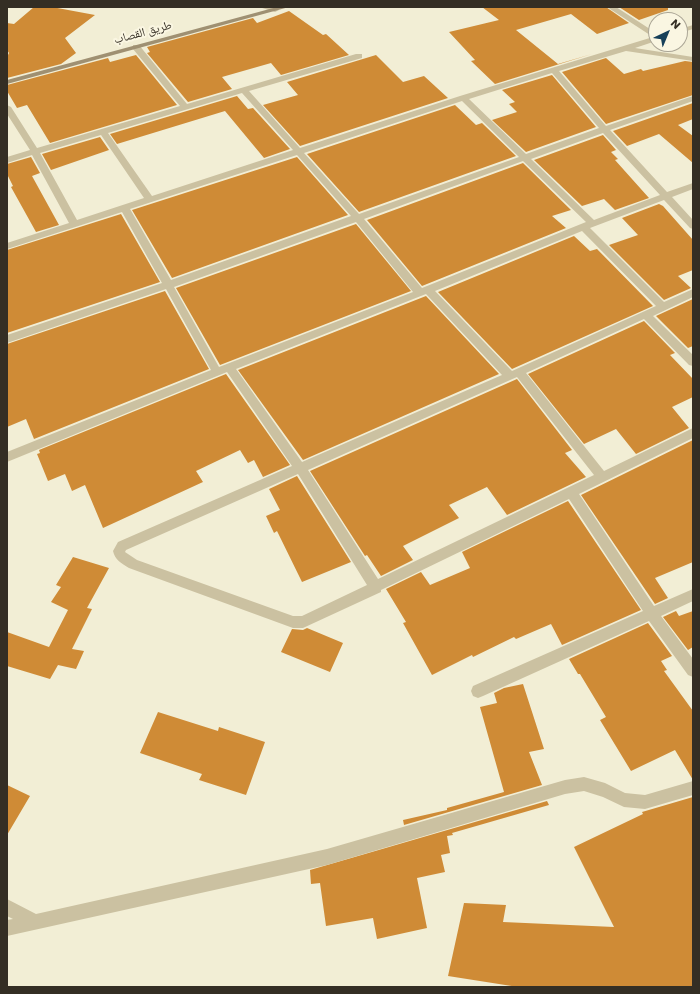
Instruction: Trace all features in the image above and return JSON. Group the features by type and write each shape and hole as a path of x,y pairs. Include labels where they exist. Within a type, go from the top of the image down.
{"main road":[{"name":"طريق القصاب","path":"7,82 285,7"}],"street":[{"path":"263,7 275,10"},
{"path":"611,7 648,31"},
{"path":"7,246 463,98 648,41"},
{"path":"136,47 186,108"},
{"path":"625,48 693,59"},
{"path":"7,160 359,56"},
{"path":"554,70 605,130 693,226"},
{"path":"244,91 424,291 515,374 602,477"},
{"path":"463,98 525,158 662,306"},
{"path":"7,339 168,284 693,98"},
{"path":"7,108 35,152 74,224"},
{"path":"104,132 150,200"},
{"path":"7,457 217,372 693,186"},
{"path":"125,208 217,372"},
{"path":"693,293 515,374 122,546 119,550 120,555 132,564 299,622 311,619 376,588 693,433"},
{"path":"645,314 693,362"},
{"path":"230,368 300,468 376,588"},
{"path":"571,492 611,550 652,614 693,670"},
{"path":"478,691 693,595"},
{"path":"7,928 326,857 565,787 584,784 605,790 624,800 645,802 693,788"},
{"path":"7,907 35,922"}],"building":[{"path":"34,7 52,7 95,15 65,38 76,53 61,64 7,78 7,57 9,53 7,50 7,23 14,24"},
{"path":"482,7 606,7 629,23 597,34 571,14 516,30 558,64 592,54 495,84 471,61 475,60 449,32 499,20"},
{"path":"619,7 668,7 668,10 662,12 648,12 648,17 639,20"},
{"path":"289,11 323,35 326,34 349,55 281,75 271,63 222,77 232,89 188,102 147,53 150,52 147,47 253,18 257,23"},
{"path":"136,55 177,105 50,143 27,105 17,108 7,91 7,85 108,58 110,62"},
{"path":"376,55 403,82 424,76 448,98 300,146 263,105 298,95 287,82"},
{"path":"606,58 624,74 641,69 643,71 685,61 693,62 693,95 606,124 562,72"},
{"path":"552,75 596,127 526,152 492,120 517,112 509,104 515,102 502,90"},
{"path":"237,96 248,109 253,108 290,149 264,158 225,111 117,144 110,134"},
{"path":"693,103 693,119 678,125 693,136 693,163 659,134 627,146 613,131"},
{"path":"455,105 476,125 482,123 516,156 359,212 307,154"},
{"path":"603,135 616,150 611,152 618,159 615,160 649,198 615,210 604,199 582,206 534,160"},
{"path":"100,137 109,150 51,170 42,154"},
{"path":"31,157 40,173 32,176 59,225 36,232 11,187 13,186 7,174 7,164"},
{"path":"297,157 348,215 172,278 132,210"},
{"path":"523,163 571,210 552,216 566,228 422,286 367,220"},
{"path":"659,204 663,206 693,240 693,270 678,276 691,288 664,300 609,245 638,235 622,218"},
{"path":"121,214 160,282 7,333 7,250"},
{"path":"356,224 411,291 220,365 176,288"},
{"path":"574,236 590,251 597,249 653,306 512,369 438,292"},
{"path":"165,291 209,369 34,439 26,419 7,427 7,344"},
{"path":"426,296 499,374 303,460 238,370"},
{"path":"693,299 693,346 688,348 656,316"},
{"path":"644,321 675,353 670,355 693,379 693,397 672,407 689,428 636,454 616,429 584,444 528,374"},
{"path":"226,374 290,465 263,477 254,460 248,463 240,450 196,471 203,482 103,528 85,485 72,491 65,474 48,481 37,454 40,453 39,450"},
{"path":"517,379 572,450 565,453 586,477 507,515 487,487 449,505 459,518 403,546 413,560 381,576 367,555 365,556 310,471"},
{"path":"693,440 693,562 655,578 668,598 655,604 581,495"},
{"path":"297,476 351,562 302,582 277,531 274,533 266,516 280,510 269,489"},
{"path":"568,501 641,610 562,645 551,624 516,639 514,637 473,657 472,655 432,675 403,623 406,622 386,589 421,572 430,585 470,568 462,552"},
{"path":"73,557 109,568 87,608 92,609 72,649 84,651 76,669 58,665 50,679 7,666 7,632 49,647 68,610 51,602 61,587 56,585"},
{"path":"676,611 679,616 693,611 693,647 688,650 663,617"},
{"path":"648,623 672,656 661,661 667,670 664,671 693,711 693,780 675,750 631,771 600,720 606,717 580,674 578,674 569,659"},
{"path":"307,628 343,643 330,672 281,652 292,629 303,630"},
{"path":"523,684 544,749 529,752 542,785 404,825 403,820 447,810 447,808 504,792 480,707 497,703 494,693 504,688"},
{"path":"158,712 218,731 219,727 265,742 246,795 199,780 202,774 140,753"},
{"path":"7,785 30,796 7,835"},
{"path":"693,797 693,987 518,987 448,976 464,903 506,905 503,922 614,927 574,847 643,814 642,812"},
{"path":"547,801 549,805 452,833 453,835 447,836 450,853 441,855 445,872 417,878 427,928 377,939 373,918 326,926 320,883 311,884 310,870"}]}
